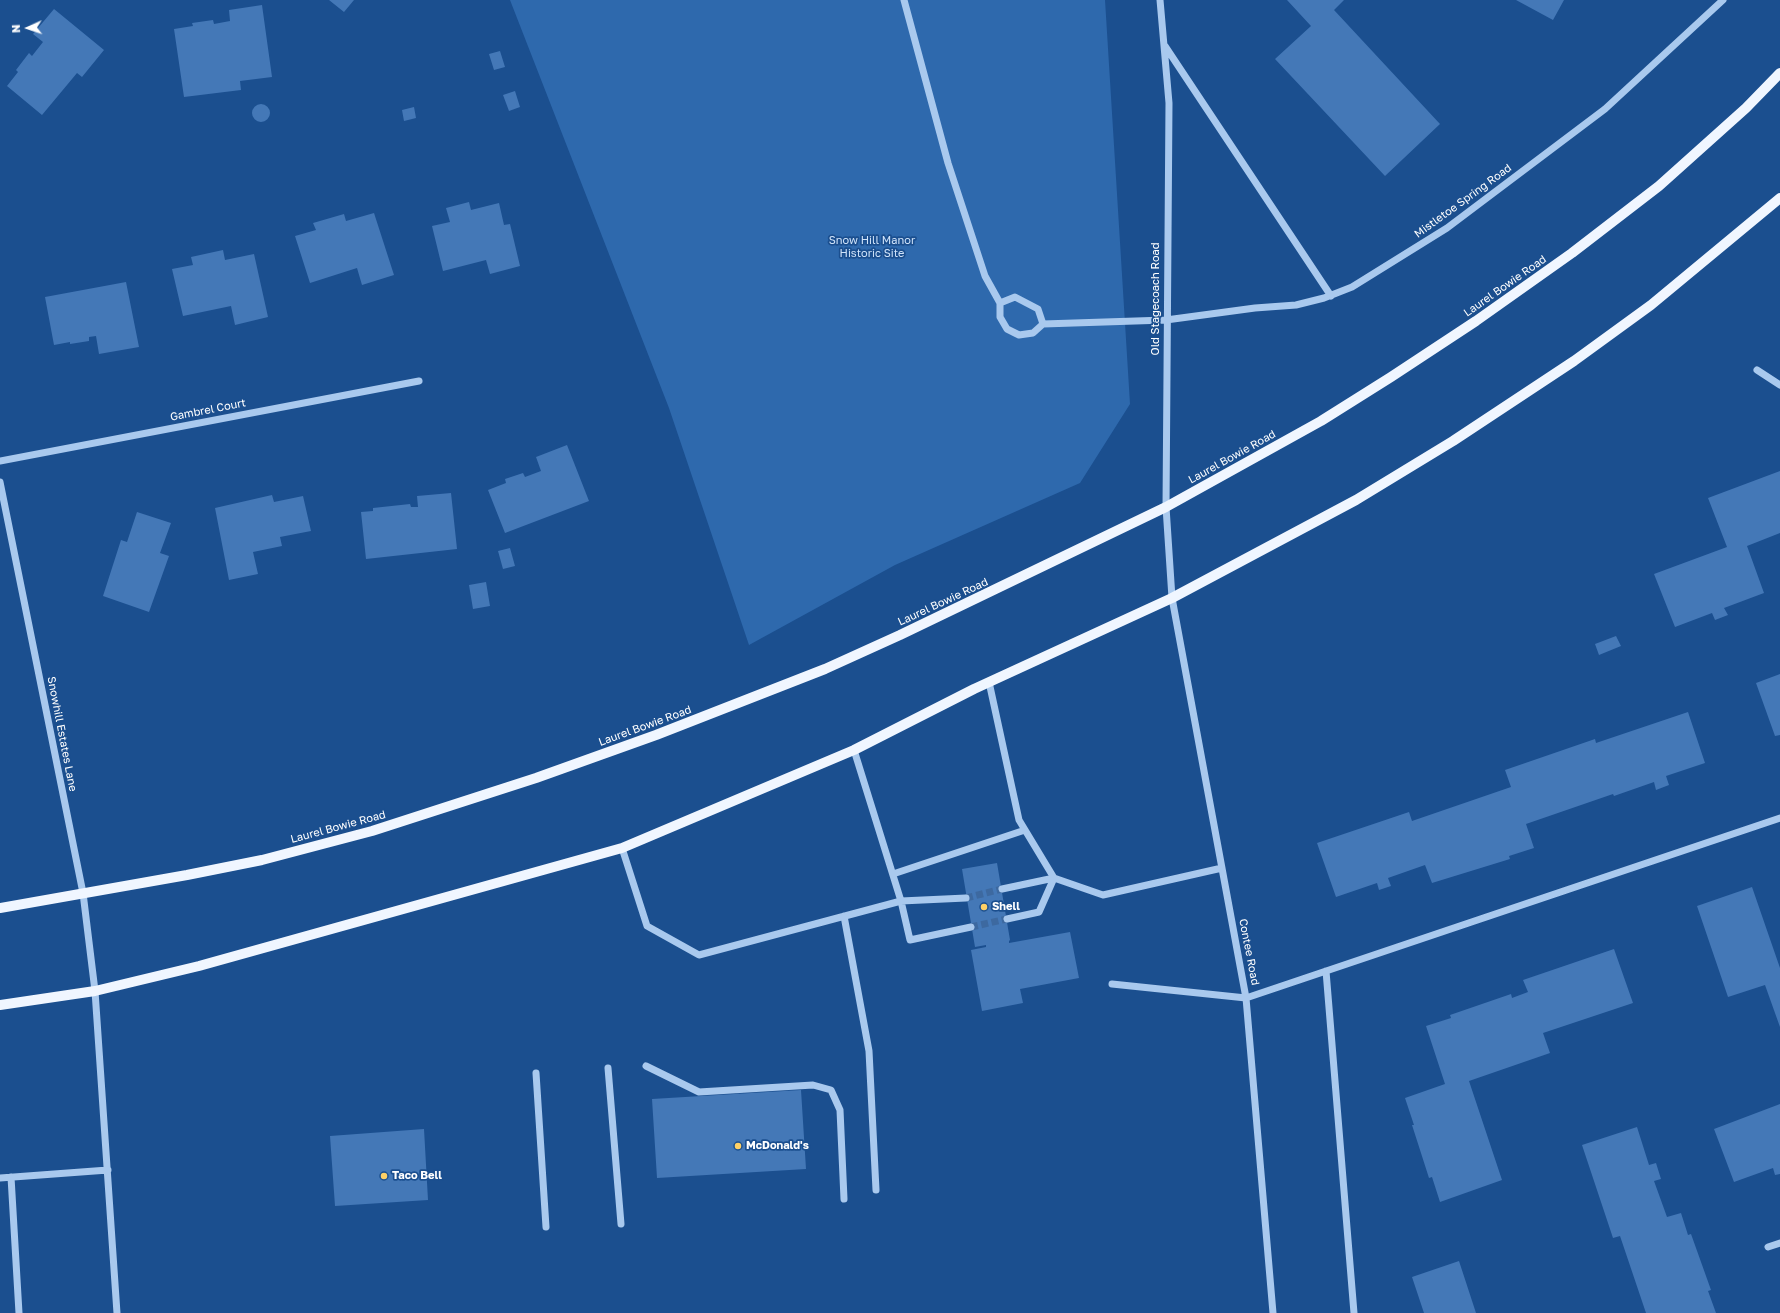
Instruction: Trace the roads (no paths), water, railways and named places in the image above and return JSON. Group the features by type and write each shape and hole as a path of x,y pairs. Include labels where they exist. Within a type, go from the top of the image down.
{"main road":[{"name":"Laurel Bowie Road","path":"0,908 187,875 262,860 372,831 536,778 656,735 825,669 1015,581 1166,507 1321,421 1476,321 1566,258 1659,186 1746,108 1780,73"},
{"path":"0,1004 95,991 199,966 622,848 854,750 989,682 1172,598 1356,500 1453,441 1574,361 1651,305 1780,198"}],"street":[{"path":"904,0 948,162 985,276 1000,303 1000,317 1007,329 1019,335 1033,333 1043,324 1038,309 1015,296 1000,303"},
{"name":"Old Stagecoach Road","path":"1160,0 1169,103 1166,320 1166,507 1172,598"},
{"name":"Mistletoe Spring Road","path":"1043,324 1166,320 1296,305 1331,296 1352,287 1370,278 1448,228 1605,109 1723,0"},
{"path":"1164,44 1331,296"},
{"path":"1757,370 1780,385"},
{"name":"Gambrel Court","path":"0,461 419,381"},
{"name":"Snowhill Estates Lane","path":"0,482 83,893 95,991 117,1313"},
{"name":"Contee Road","path":"1172,598 1246,998 1273,1313"},
{"path":"989,682 1019,820 1054,878"},
{"path":"854,750 901,901 910,940 971,927"},
{"path":"1112,984 1246,998 1780,818"},
{"path":"893,874 1025,830"},
{"path":"622,848 647,926 699,954 901,901 966,898"},
{"path":"1002,889 1054,878 1103,895 1222,868"},
{"path":"1007,919 1039,912 1054,878"},
{"path":"844,916 869,1051 876,1190"},
{"path":"1326,971 1354,1313"},
{"path":"646,1066 699,1092 813,1085 831,1090 840,1110 844,1199"},
{"path":"608,1068 621,1224"},
{"path":"536,1073 546,1226"},
{"path":"0,1178 108,1170"},
{"path":"11,1177 19,1313"},
{"path":"1768,1246 1780,1242"}],"tunnel":[{"path":"966,898 1002,889"},
{"path":"971,927 1007,919"}],"place":[{"name":"Shell","path":"984,907"},
{"name":"McDonald's","path":"738,1146"},
{"name":"Taco Bell","path":"384,1176"}],"park label":[{"name":"Snow Hill Manor Historic Site","path":"872,247"}]}
